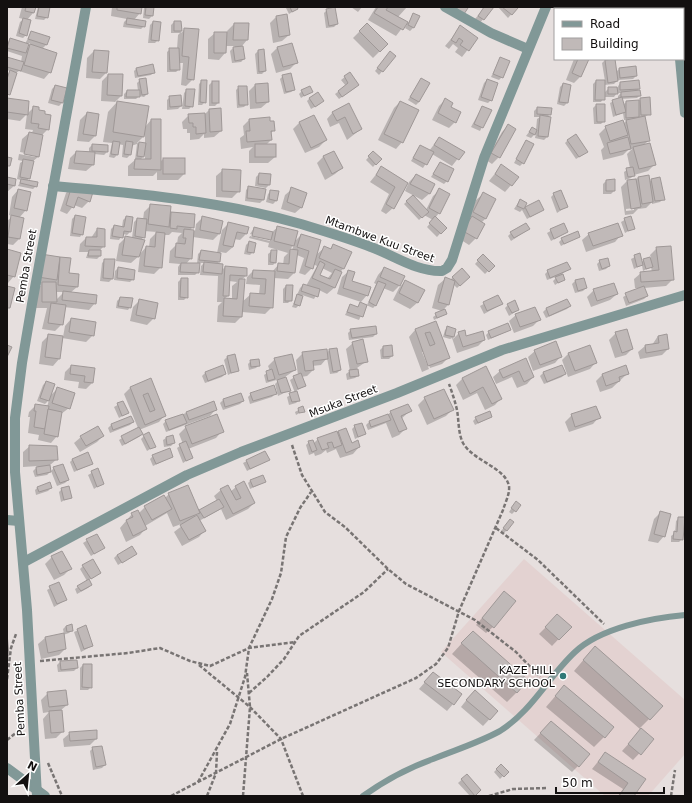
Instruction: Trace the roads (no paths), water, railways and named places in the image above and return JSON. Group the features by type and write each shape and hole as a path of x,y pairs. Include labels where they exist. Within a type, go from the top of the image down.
{"street":[{"name":"Pemba Street","path":"36,792 24,562 19,521 11,416 22,363 86,7"},
{"path":"445,7 490,34 528,49"},
{"name":"Mtambwe Kuu Street","path":"53,186 173,198 248,211 300,224 348,239 420,268 442,272 447,268 452,260 484,158 546,7"},
{"path":"680,60 685,113"},
{"name":"Msuka Street","path":"24,562 187,475 240,452 289,435 502,350 685,295"},
{"path":"7,520 19,521"},
{"path":"7,768 36,792 45,796"}],"lane":[{"path":"363,796 398,774 482,740 501,730 547,685 574,652 589,640 639,622 685,615"}],"place":[{"name":"KAZE HILL SECONDARY SCHOOL","path":"563,676"}]}
